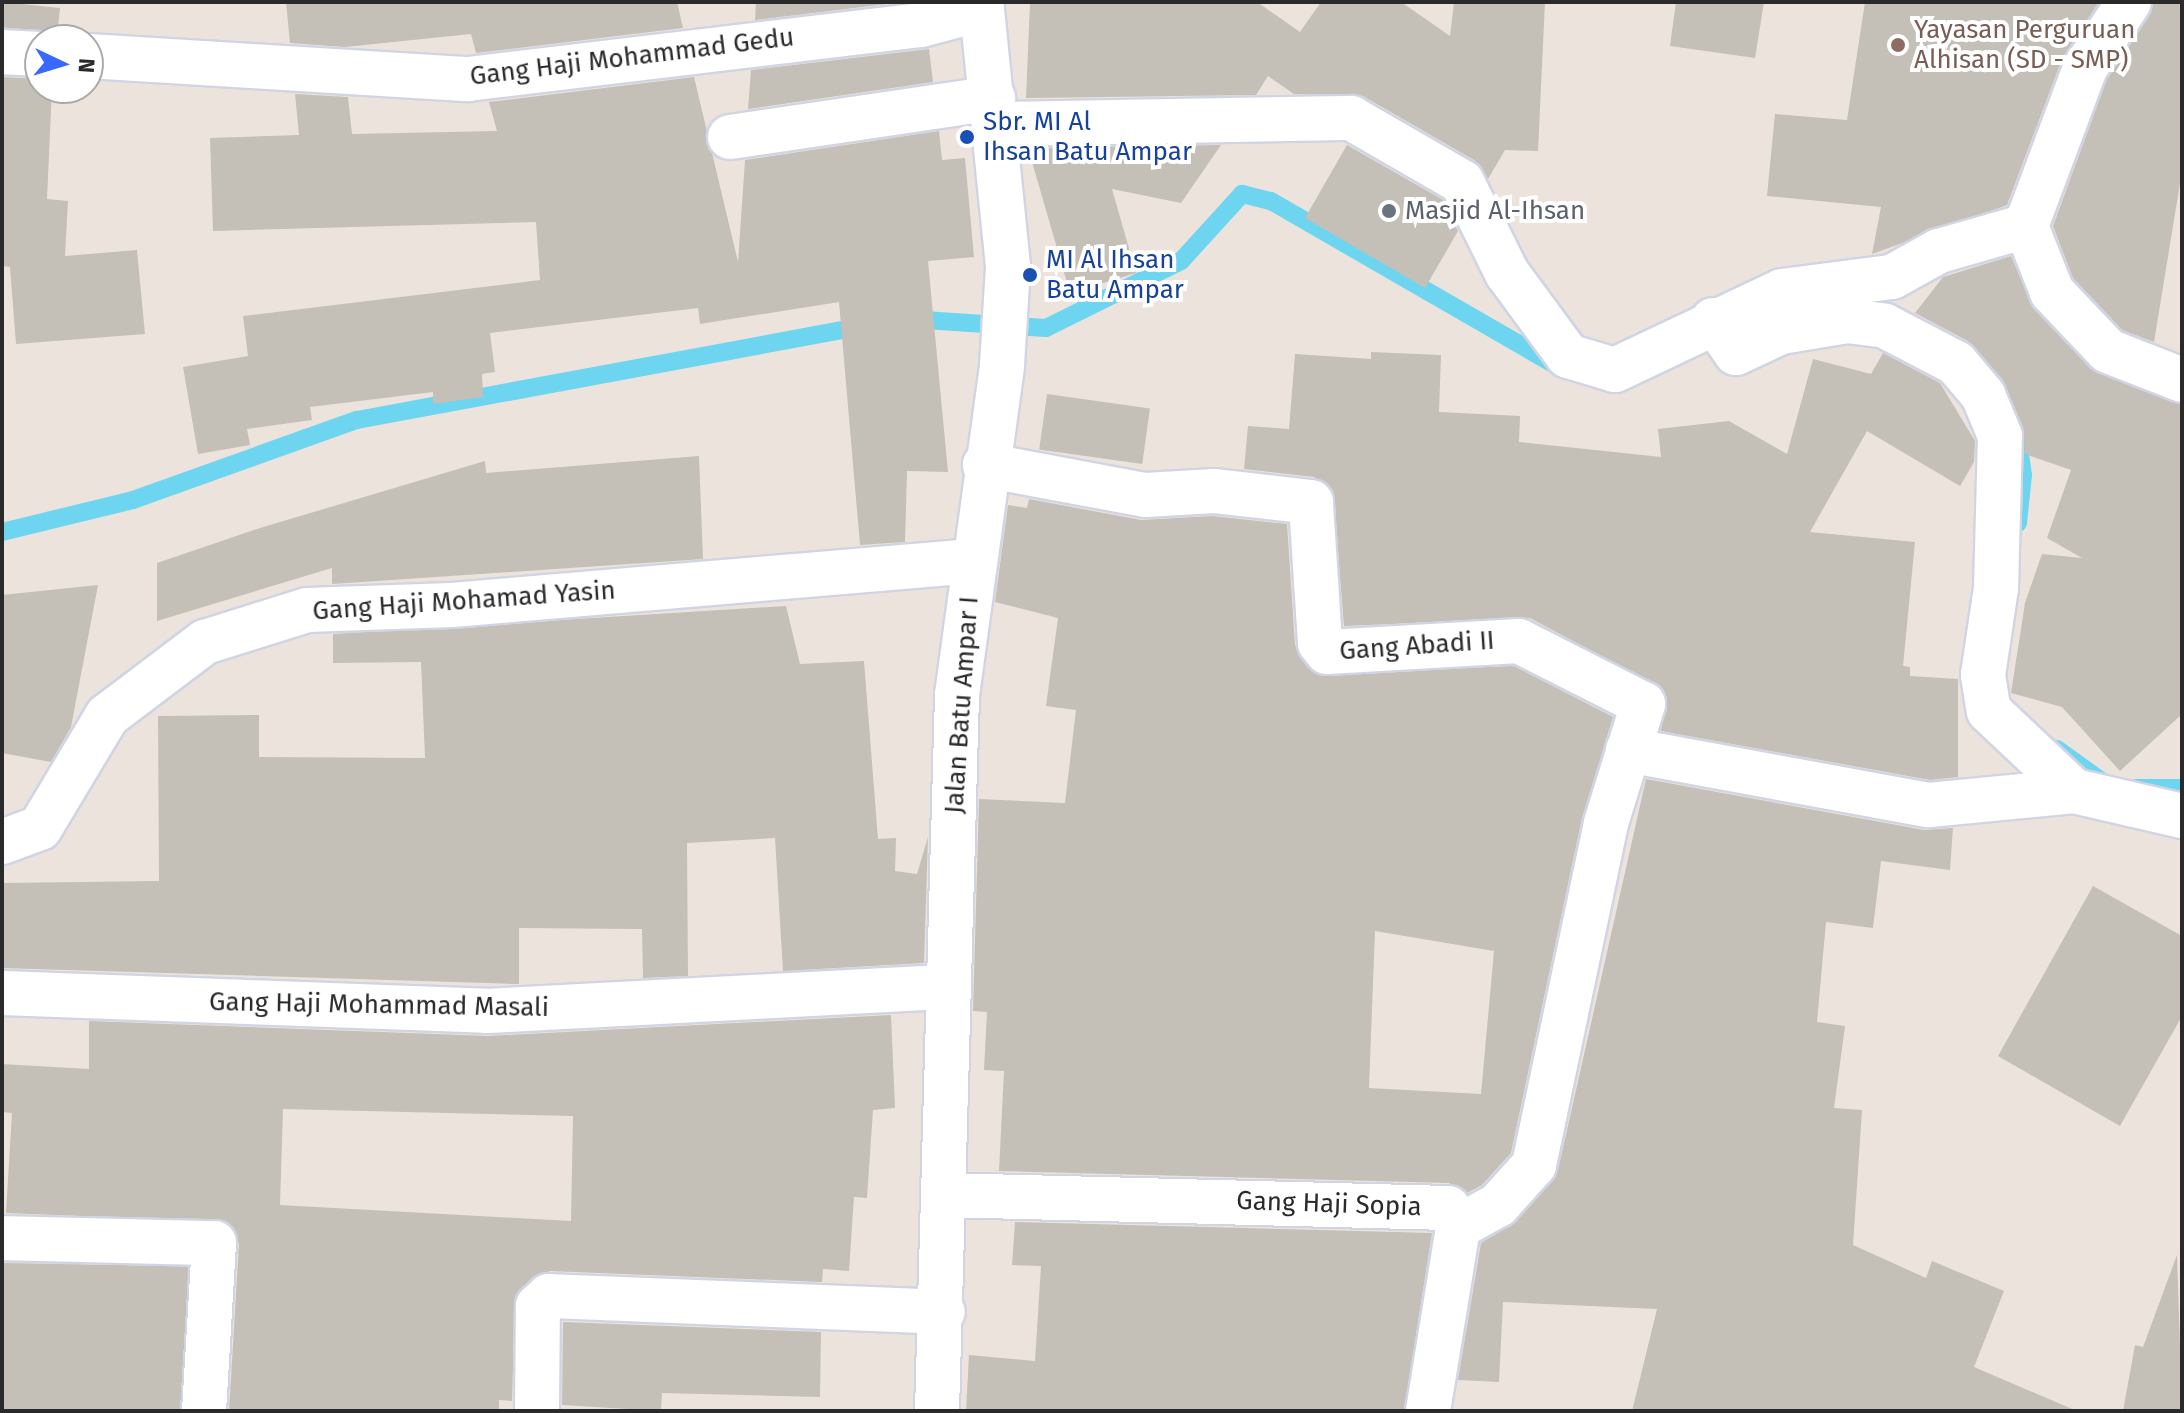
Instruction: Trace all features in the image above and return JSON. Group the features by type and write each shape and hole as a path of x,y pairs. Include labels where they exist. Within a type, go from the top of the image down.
{"street":[{"path":"2129,2 2085,68 2026,226 2052,292 2108,351 2182,380"},
{"name":"Gang Haji Mohammad Gedu","path":"104,57 468,79 921,25 981,6"},
{"name":"Jalan Batu Ampar I","path":"937,1411 943,1312 957,695 985,465 1002,365 1008,266 995,111 981,6"},
{"path":"2,52 24,53"},
{"path":"730,137 995,111 1351,118 1462,182 1507,273 1568,356 1615,370 1722,332 1782,291 1892,277 1939,251 2026,226"},
{"path":"1722,332 1781,332 1847,321 1885,326 1956,363 1983,395 2000,436 1996,588 1983,675 1989,711 2074,791"},
{"name":"Gang Abadi II","path":"985,465 1145,495 1214,491 1311,502 1320,643 1327,652 1519,641 1641,699"},
{"name":"Gang Haji Mohamad Yasin","path":"2,842 40,828 107,716 205,642 307,610 452,605 973,561"},
{"name":"Gang Haji Sopia","path":"945,1195 1448,1208 1458,1227 1498,1205 1534,1165 1606,823 1641,699"},
{"path":"1628,750 1929,805 2074,791 2182,816"},
{"name":"Gang Haji Mohammad Masali","path":"2,993 487,1011 948,987"},
{"path":"1428,1411 1458,1227"},
{"path":"2,1238 214,1243 204,1411"},
{"path":"537,1411 538,1306 549,1296 943,1312"}],"building":[{"path":"2,2 60,8 58,24 24,24 24,31 2,27"},
{"path":"286,2 677,2 683,28 476,53 471,34 345,47 290,43"},
{"path":"756,2 903,2 755,20"},
{"path":"1030,2 1257,2 1300,32 1321,2 1401,2 1450,36 1454,2 1545,2 1538,151 1505,150 1488,179 1474,160 1363,96 1294,94 1268,76 1256,95 1026,98"},
{"path":"1676,2 1764,2 1755,58 1670,46"},
{"path":"1865,2 2099,2 2062,59 2007,205 1872,254 1881,207 1767,196 1775,114 1847,120"},
{"path":"2154,2 2182,2 2182,171 2154,342 2122,330 2073,278 2053,226 2107,79"},
{"path":"929,49 933,82 748,109 751,70"},
{"path":"2,77 24,78 24,104 51,104 47,199 68,201 65,256 137,250 145,334 16,344 10,267 2,266"},
{"path":"694,77 738,262 745,160 939,131 942,160 965,158 974,257 928,261 948,472 907,471 905,542 860,545 839,302 700,324 698,308 490,333 495,372 482,374 483,397 433,404 433,392 310,407 312,420 247,429 250,445 198,454 183,367 248,356 243,316 540,280 536,222 213,231 210,138 299,135 295,94 348,97 352,134 497,131 489,102"},
{"path":"1221,145 1181,203 1112,189 1136,273 1070,293 1028,148"},
{"name":"Masjid Al-Ihsan","path":"1347,145 1443,200 1458,231 1425,288 1305,218"},
{"path":"2011,256 2034,309 2090,368 2182,404 2182,714 2120,771 2062,707 2011,693 2025,603 2042,554 2082,558 2047,538 2071,470 2025,454 2023,427 2002,379 1968,341 1915,313 1943,277"},
{"path":"1371,352 1441,355 1439,412 1520,416 1519,442 1661,457 1658,429 1729,421 1787,454 1813,359 1871,374 1883,353 1940,383 1975,441 1974,462 1960,486 1867,431 1810,532 1915,542 1903,666 1910,667 1910,676 1958,679 1958,777 1930,780 1661,731 1663,689 1530,618 1344,626 1333,490 1314,477 1244,469 1248,426 1289,429 1295,354 1371,359"},
{"path":"1047,394 1150,408 1142,464 1039,449"},
{"path":"699,456 703,559 332,584 332,568 157,621 157,563 260,528 485,461 486,473"},
{"path":"1029,499 1141,520 1213,516 1287,524 1295,645 1316,674 1514,666 1613,717 1582,818 1511,1153 1482,1185 1467,1193 1449,1183 999,1171 1004,1071 984,1070 987,1012 973,1011 979,799 1065,803 1076,710 1046,706 1058,618 995,602 1008,505 1027,508","holes":["1375,931 1494,951 1481,1094 1369,1088"]},
{"path":"98,585 71,727 51,762 2,753 2,595"},
{"path":"786,606 800,664 864,661 878,839 896,838 895,871 917,874 928,837 924,963 783,971 775,838 687,843 688,976 643,978 642,929 519,928 519,984 2,968 2,883 159,881 158,716 259,715 259,757 425,758 421,662 333,663 333,634"},
{"path":"1646,779 1924,830 1953,828 1950,870 1881,861 1873,928 1826,922 1817,1022 1845,1026 1834,1108 1862,1110 1853,1245 1926,1278 1932,1261 2004,1291 1974,1367 2077,1411 1632,1411 1657,1309 1503,1302 1499,1382 1458,1380 1481,1243 1516,1222 1558,1170"},
{"path":"2093,886 2182,936 2182,1016 2120,1126 1998,1056"},
{"path":"891,1015 895,1108 873,1110 867,1198 854,1197 849,1271 823,1269 822,1282 550,1271 533,1277 515,1296 512,1401 499,1400 499,1411 229,1411 239,1244 228,1222 6,1213 12,1113 2,1112 2,1064 89,1069 89,1021 488,1036","holes":["283,1109 573,1116 571,1221 280,1205"]},
{"path":"1015,1222 1432,1233 1404,1411 966,1411 969,1355 1035,1361 1041,1266 1012,1265"},
{"path":"2177,1255 2182,1411 2123,1411 2135,1345 2143,1347"},
{"path":"3,1263 188,1266 185,1411 2,1411"},
{"path":"563,1322 821,1332 820,1397 662,1393 661,1411 562,1405"}],"waterway":[{"path":"909,319 1046,328 1181,261 1242,194 1271,201 1557,366"},
{"path":"2,532 133,500 357,420 864,326"},
{"path":"2018,441 2023,475 2018,523"},
{"path":"2057,749 2107,785"},
{"path":"2136,788 2182,788"}],"place":[{"name":"Yayasan Perguruan Alhisan (SD - SMP)","path":"1898,45"},
{"name":"Sbr. MI Al Ihsan Batu Ampar","path":"967,137"},
{"name":"Masjid Al-Ihsan","path":"1389,211"},
{"name":"MI Al Ihsan Batu Ampar","path":"1030,275"}]}
